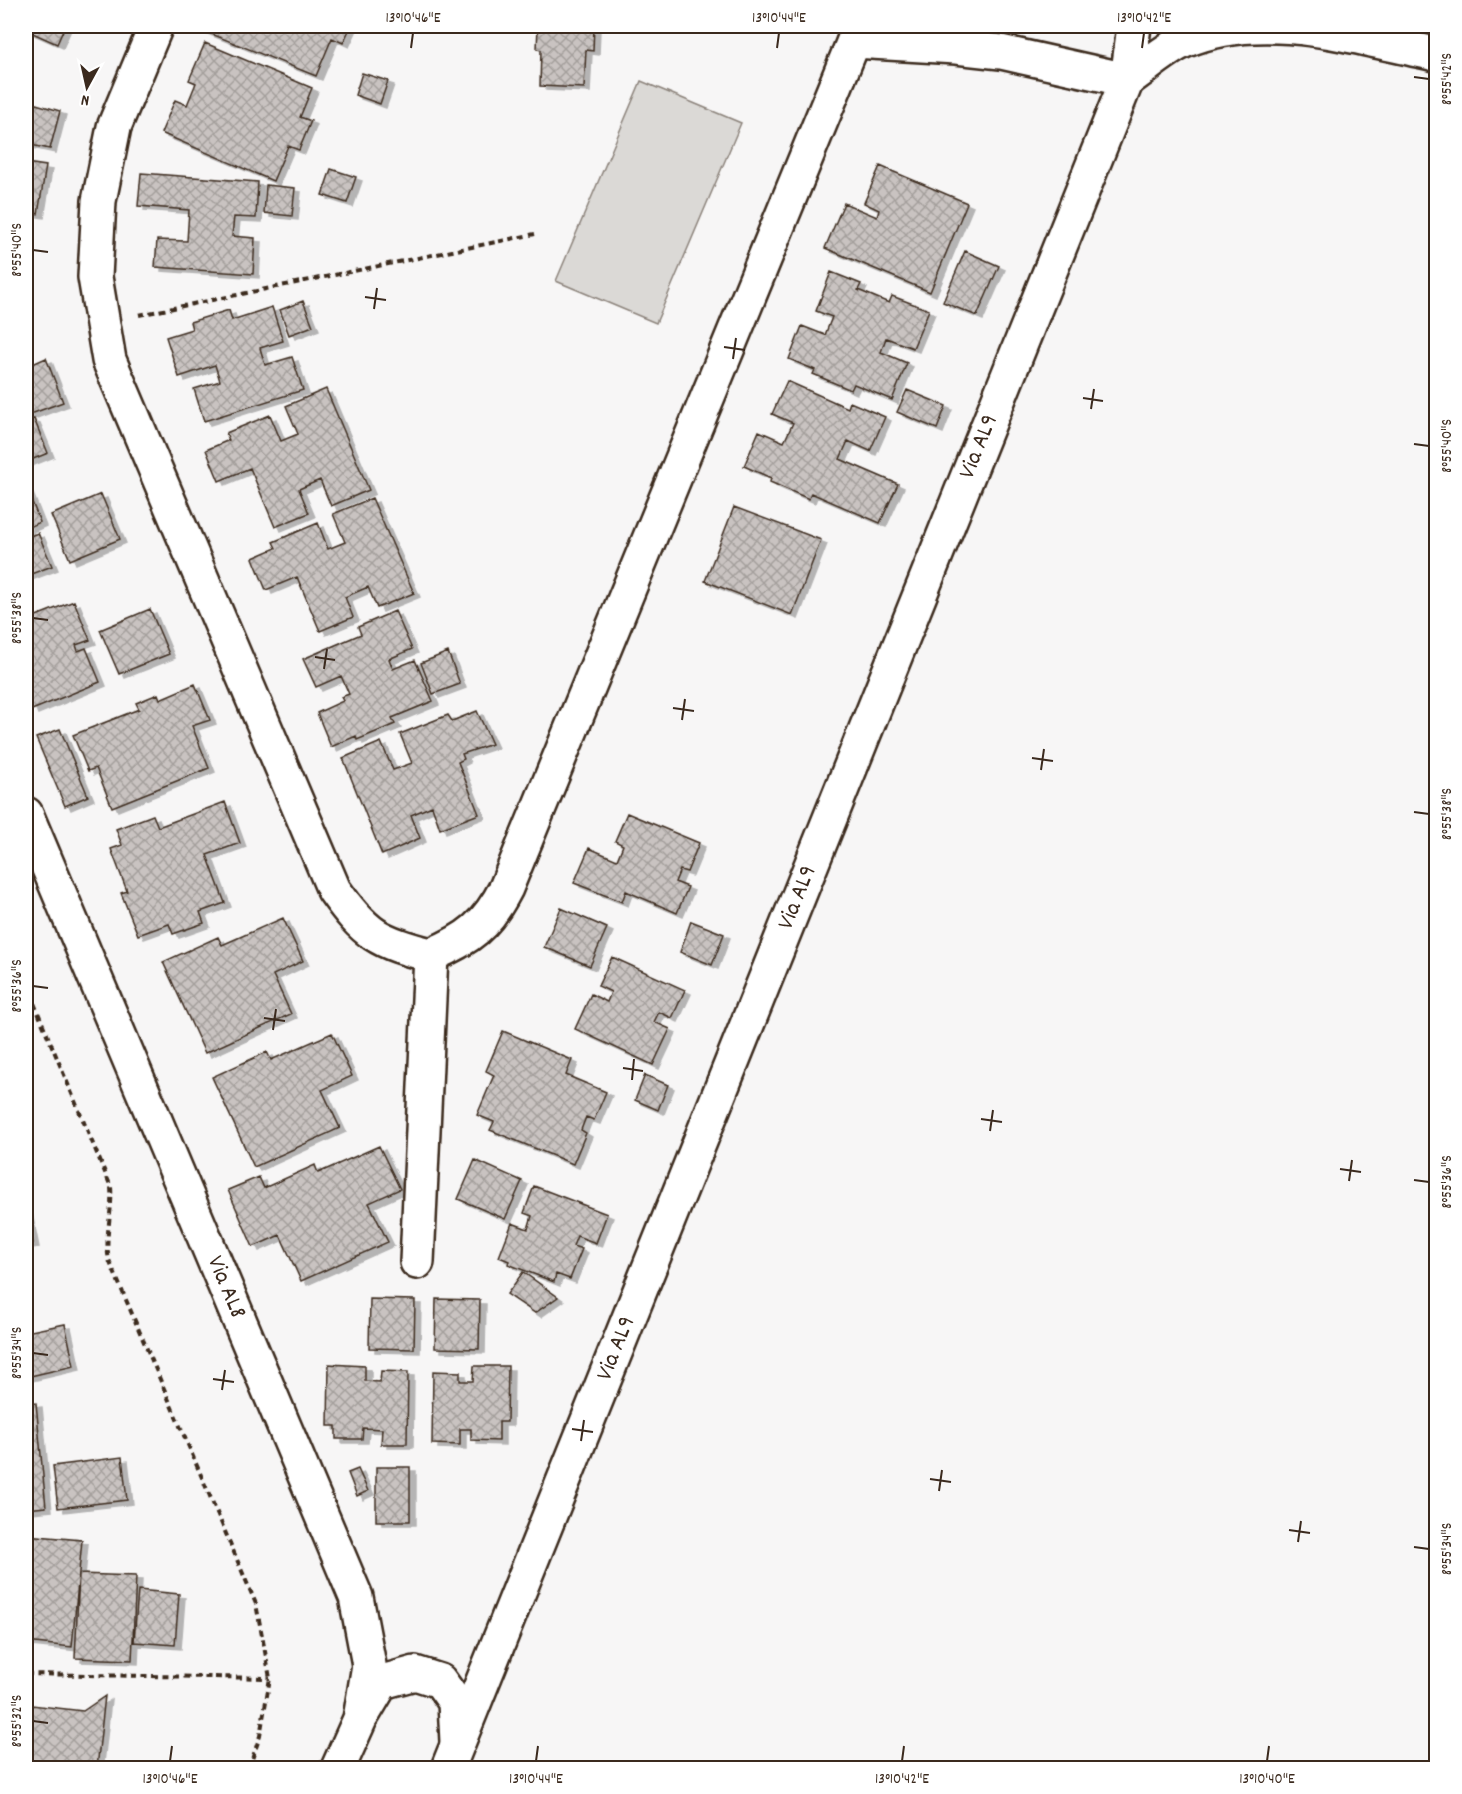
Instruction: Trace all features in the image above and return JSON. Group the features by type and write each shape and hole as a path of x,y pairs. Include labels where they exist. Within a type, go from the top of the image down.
{"street":[{"path":"156,26 114,127 99,201 95,277 109,360 334,890 355,919 378,938 431,954 474,933 493,913 506,888 857,33 1001,52 1127,80 1183,42 1228,27 1296,26 1437,54"},
{"name":"Via AL9","path":"452,1758 1127,80 1134,26"},
{"name":"Via AL8","path":"26,814 356,1597 369,1665 360,1719 338,1768"},
{"path":"26,854 59,892"},
{"path":"417,1262 431,954"},
{"path":"360,1719 382,1682 415,1673 440,1681 455,1702 452,1758"}],"path":[{"path":"129,317 535,234"},
{"path":"26,984 111,1187 112,1202 106,1246 109,1260 256,1604 270,1678 260,1736 249,1768"},
{"path":"26,1674 270,1678"}],"shaded area":[{"path":"641,81 741,123 656,323 556,281"}],"building":[{"path":"26,26 65,26 57,44 26,30"},
{"path":"201,26 351,26 343,43 332,38 316,76 199,29"},
{"path":"538,26 594,26 593,51 586,50 584,88 540,86 541,50 537,49"},
{"path":"903,26 978,26 977,40 903,36"},
{"path":"205,43 312,88 300,117 311,121 299,150 288,146 273,181 161,133 175,100 187,105 196,83 189,80"},
{"path":"362,73 388,81 380,104 355,95"},
{"path":"26,101 60,111 50,149 26,144"},
{"path":"26,163 46,166 38,214 26,212"},
{"path":"880,166 967,203 930,292 825,248 844,203 877,217 879,210 864,203"},
{"path":"331,169 356,177 347,203 322,195"},
{"path":"141,173 258,182 256,218 234,217 232,236 255,238 253,274 155,267 157,240 187,241 189,210 138,206"},
{"path":"266,185 295,188 292,216 264,213"},
{"path":"965,251 999,266 977,316 943,302"},
{"path":"831,272 861,284 858,290 889,303 892,296 929,310 913,348 886,338 881,352 907,363 892,400 854,384 851,390 813,374 815,370 789,359 802,326 825,335 832,317 816,311"},
{"path":"303,301 313,326 289,335 280,310"},
{"path":"272,307 283,341 260,348 265,365 292,357 303,390 204,421 194,389 220,381 215,365 179,377 166,337 192,329 190,322 229,310 232,320"},
{"path":"46,358 63,402 28,415 30,420 34,419 48,453 26,462 26,367"},
{"path":"787,381 848,408 850,402 885,417 870,451 848,441 840,459 898,484 880,523 811,493 809,499 770,482 771,478 744,466 759,431 784,442 793,423 772,414"},
{"path":"326,389 369,490 331,506 320,480 299,489 309,513 275,527 250,468 219,481 206,450 229,440 226,433 270,415 281,441 298,434 286,406"},
{"path":"907,390 946,406 937,429 897,412"},
{"path":"26,487 40,522 27,528 30,536 38,533 52,566 26,576"},
{"path":"101,494 120,539 70,560 51,515"},
{"path":"372,498 414,593 377,608 368,587 345,597 353,617 320,631 297,577 266,590 253,558 276,548 273,542 318,523 328,549 345,542 333,514"},
{"path":"734,507 821,540 792,615 705,581"},
{"path":"74,601 90,640 76,645 78,651 86,648 100,682 32,710 26,694 26,675 29,674 26,665 26,620"},
{"path":"150,609 169,654 119,674 100,630"},
{"path":"395,611 412,649 389,659 393,669 415,660 433,701 392,718 395,724 357,740 356,736 331,747 317,713 343,701 341,697 349,694 341,676 316,687 303,659 361,634 358,627"},
{"path":"448,652 460,684 433,694 421,663"},
{"path":"195,684 210,720 192,726 209,768 112,807 96,768 88,771 73,735 139,709 136,703 158,694 160,699"},
{"path":"477,711 492,744 462,754 464,759 458,762 479,814 440,829 432,806 411,815 420,838 382,855 343,758 381,742 393,770 412,763 400,734 448,715 452,721"},
{"path":"60,729 88,796 65,806 36,738"},
{"path":"225,802 240,843 207,855 225,903 200,912 204,923 173,934 169,924 138,935 121,893 127,891 111,849 122,845 116,829 153,815 158,827"},
{"path":"627,813 699,843 687,872 680,870 675,882 688,887 677,913 626,891 622,902 574,883 589,848 617,860 623,845 615,841"},
{"path":"561,908 607,928 590,966 544,947"},
{"path":"283,918 303,961 273,975 291,1014 205,1053 163,962 218,937 222,945"},
{"path":"691,921 724,934 712,965 680,952"},
{"path":"612,957 685,990 672,1018 659,1012 654,1022 670,1029 653,1065 575,1029 591,994 607,1002 611,992 598,986"},
{"path":"503,1031 572,1060 566,1075 606,1092 594,1120 586,1117 581,1130 586,1133 573,1164 490,1130 494,1122 477,1115 494,1075 486,1071"},
{"path":"332,1033 352,1076 322,1090 340,1128 254,1167 212,1077 267,1052 271,1060"},
{"path":"645,1075 668,1085 658,1110 635,1100"},
{"path":"379,1146 400,1189 369,1203 388,1242 301,1281 280,1235 253,1247 228,1190 259,1177 264,1188 315,1165 318,1173"},
{"path":"475,1160 522,1181 505,1219 458,1199"},
{"path":"534,1186 607,1214 596,1243 577,1236 573,1246 582,1249 570,1279 556,1274 554,1282 508,1264 509,1261 499,1257 512,1223 528,1229 532,1216 524,1213"},
{"path":"26,1209 33,1243 26,1244"},
{"path":"523,1272 558,1297 535,1313 507,1294"},
{"path":"370,1299 415,1300 414,1349 369,1348"},
{"path":"436,1299 480,1300 479,1349 435,1348"},
{"path":"65,1324 74,1366 26,1377 26,1332"},
{"path":"329,1364 365,1366 365,1381 380,1382 381,1371 408,1372 407,1444 381,1444 382,1429 363,1428 362,1439 336,1439 336,1426 328,1426"},
{"path":"474,1366 508,1366 507,1422 499,1422 499,1441 471,1440 471,1429 460,1429 460,1445 432,1444 433,1371 460,1372 460,1381 473,1381"},
{"path":"36,1403 46,1507 26,1509 26,1404"},
{"path":"122,1457 127,1500 58,1508 53,1466"},
{"path":"376,1467 410,1467 410,1521 376,1521"},
{"path":"358,1469 368,1491 357,1496 348,1473"},
{"path":"26,1535 82,1540 72,1647 26,1642"},
{"path":"79,1574 136,1576 132,1660 75,1658"},
{"path":"138,1590 179,1594 175,1645 134,1642"},
{"path":"105,1696 97,1768 26,1768 26,1726 30,1726 32,1705 83,1711"}]}
